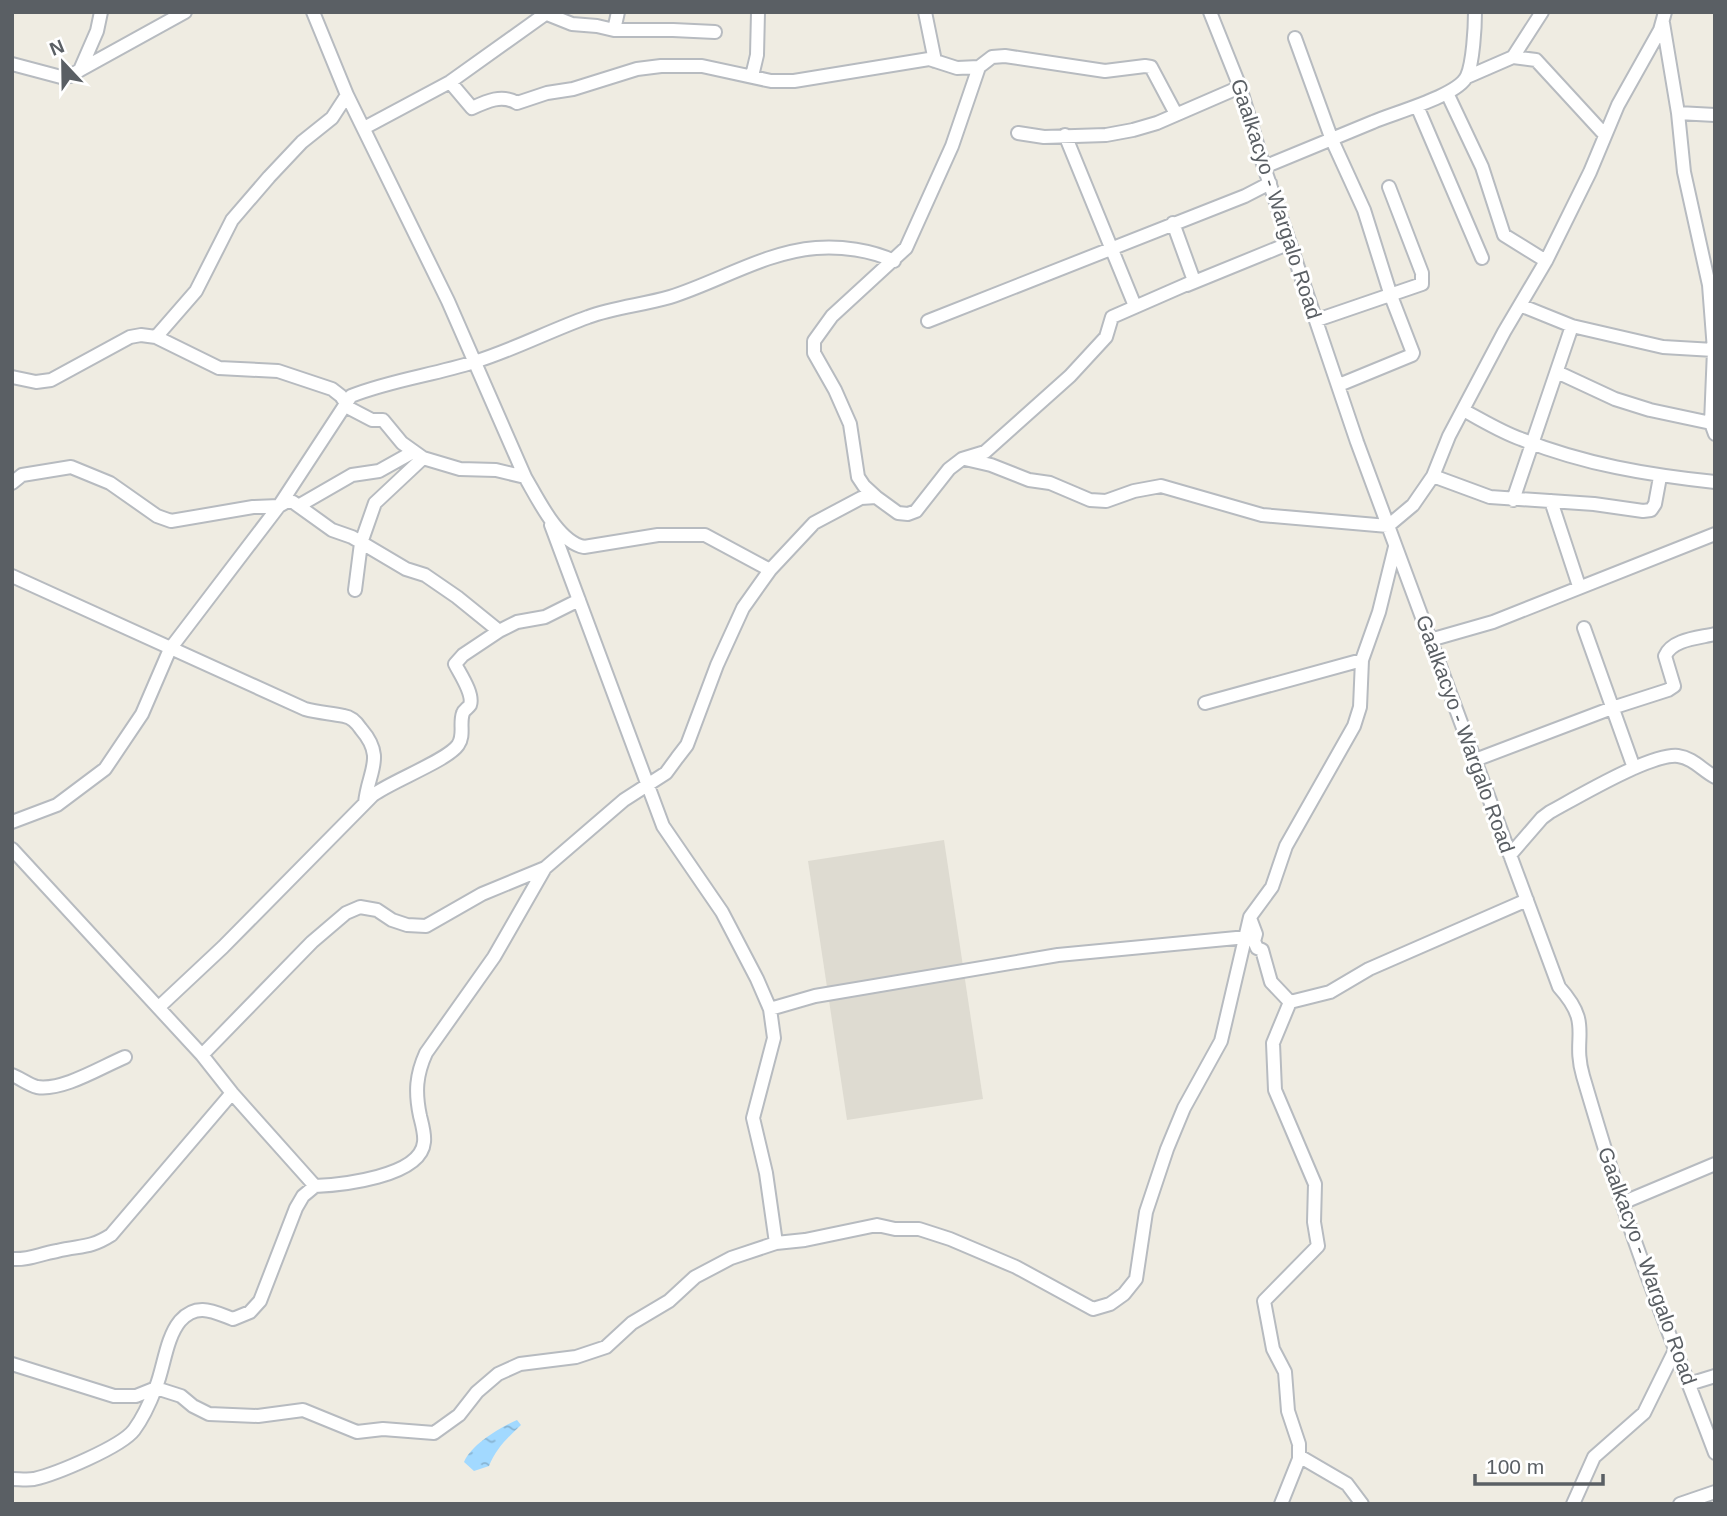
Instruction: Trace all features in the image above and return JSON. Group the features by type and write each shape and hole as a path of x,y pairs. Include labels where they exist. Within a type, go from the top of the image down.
{"street":[{"path":"80,70 97,31 101,12"},
{"path":"12,64 61,77 71,76 185,12"},
{"path":"614,30 618,12"},
{"path":"752,76 757,55 758,12"},
{"path":"925,12 935,61"},
{"name":"Gaalkacyo - Wargalo Road","path":"1210,12 1240,87 1264,167 1395,547 1559,987 1578,1013 1581,1027 1581,1071 1622,1203 1715,1453"},
{"path":"1467,77 1475,12"},
{"path":"1513,57 1542,12"},
{"path":"312,13 347,95 448,301 525,477 545,512 566,539 576,545 592,546 657,535 705,535 770,570"},
{"path":"364,128 450,82 547,13 572,24 614,30 715,33"},
{"path":"1556,372 1615,399 1713,429 1714,350 1709,285 1684,172 1678,113 1661,14"},
{"path":"962,459 991,465 1029,480 1050,483 1090,500 1106,502 1134,491 1161,486 1262,515 1388,526 1413,505 1433,476 1463,410 1546,261 1618,105 1660,30 1661,14"},
{"path":"1295,38 1332,140 1364,210 1391,296 1413,353 1339,385"},
{"path":"1176,114 1155,72 1145,66 1105,71 1005,56 992,57 979,67 952,146 906,248 854,293 832,316 814,341 814,353 850,424 858,477 864,486 898,513 916,511 949,470 962,459 985,452 1002,439 1021,418 1070,376 1108,334 1112,317 1290,243"},
{"path":"1264,167 1447,93 1467,77 1513,57 1536,60 1605,135"},
{"path":"450,82 472,108 494,99 510,99 517,103 637,69 661,66 702,66 771,81 794,81 929,59 957,68 979,67"},
{"path":"1018,133 1044,137 1106,135 1133,130 1240,87"},
{"path":"1447,93 1482,167 1504,235 1546,261"},
{"path":"156,337 196,291 232,220 302,142 332,118 347,95"},
{"path":"1417,106 1482,258"},
{"path":"1678,113 1715,115"},
{"path":"1065,135 1135,306"},
{"path":"928,321 1111,250 1270,183"},
{"path":"1317,320 1422,284 1422,274 1388,187"},
{"path":"1173,223 1193,278 1186,285"},
{"path":"12,822 57,805 105,769 142,713 170,649 279,506 331,425 348,405 351,396 475,362 587,317 670,297 784,255 816,248 852,249 894,261"},
{"path":"1520,305 1572,326 1663,347 1714,350"},
{"path":"1513,500 1572,326"},
{"path":"12,377 36,382 51,380 130,337 156,337 219,368 278,371 332,389 349,408 372,420 383,420 418,455 460,469 496,470 525,477"},
{"path":"1463,410 1520,439 1582,461 1660,477 1715,482"},
{"path":"300,505 352,475 379,471 418,455"},
{"path":"355,590 360,543 375,503 418,455"},
{"path":"12,483 22,475 40,470 71,467 110,484 157,516 171,521 293,502 332,530 347,535 395,564 425,575 499,631"},
{"path":"1433,476 1490,497 1651,510 1655,504 1660,477"},
{"path":"12,1479 33,1479 122,1442 135,1429 156,1388 169,1345 180,1321 204,1308 233,1319 250,1311 260,1301 296,1208 303,1196 315,1185 366,1180 392,1171 417,1157 424,1141 416,1100 418,1070 447,1021 494,957 545,869 624,800 666,773 687,745 717,665 743,608 770,570 814,523 861,498 876,497"},
{"path":"1551,501 1579,586"},
{"path":"545,512 663,826 722,912 770,1009 774,1038 753,1118 766,1172 776,1243"},
{"path":"1430,640 1493,622 1715,534"},
{"path":"12,1364 114,1396 136,1396 156,1388 181,1396 209,1414 258,1416 303,1410 357,1432 383,1429 434,1433 459,1415 477,1392 498,1374 520,1364 576,1357 606,1347 632,1323 669,1301 695,1278 731,1258 776,1243 805,1240 877,1225 895,1229 919,1229 1016,1267 1093,1309 1110,1304 1124,1294 1136,1279 1146,1212 1184,1108 1221,1041 1250,917 1272,887 1286,846 1354,726 1360,707 1362,660 1379,612 1395,547"},
{"path":"12,576 306,709 353,719 370,740 375,754 365,803"},
{"path":"159,1007 223,947 365,803 385,786 426,767 458,746 462,737 462,714 470,704 470,696 455,664 463,655 517,622 545,617 579,600"},
{"path":"1584,628 1633,768"},
{"path":"1475,760 1674,686 1664,656 1667,650 1676,644 1715,634"},
{"path":"1205,703 1362,660"},
{"path":"1510,855 1550,812 1633,768 1667,756 1679,756 1692,760 1715,777"},
{"path":"12,849 159,1007 315,1185"},
{"path":"202,1055 312,942 346,912 360,907 377,910 392,920 407,925 426,926 482,894 545,869"},
{"path":"1290,1002 1330,992 1369,969 1527,900"},
{"path":"1250,917 1256,934 1254,941 1257,948 1262,950 1270,982 1290,1002"},
{"path":"770,1009 816,996 1058,955 1247,937"},
{"path":"1281,1504 1299,1455 1299,1444 1288,1411 1285,1372 1273,1349 1264,1301 1318,1246 1314,1222 1315,1184 1275,1090 1273,1043 1290,1002"},
{"path":"12,1075 34,1087 48,1087 64,1084 125,1057"},
{"path":"12,1259 31,1259 52,1251 95,1245 111,1235 232,1093"},
{"path":"1622,1203 1715,1164"},
{"path":"1573,1504 1594,1457 1644,1413 1675,1348"},
{"path":"1689,1384 1715,1376"},
{"path":"1299,1455 1347,1483 1362,1504"},
{"path":"1680,1504 1715,1492"}],"shaded area":[{"path":"944,840 983,1099 847,1120 808,861"}],"water":[{"path":"517,1420 521,1425 502,1444 489,1466 474,1471 464,1462 480,1443"}]}
